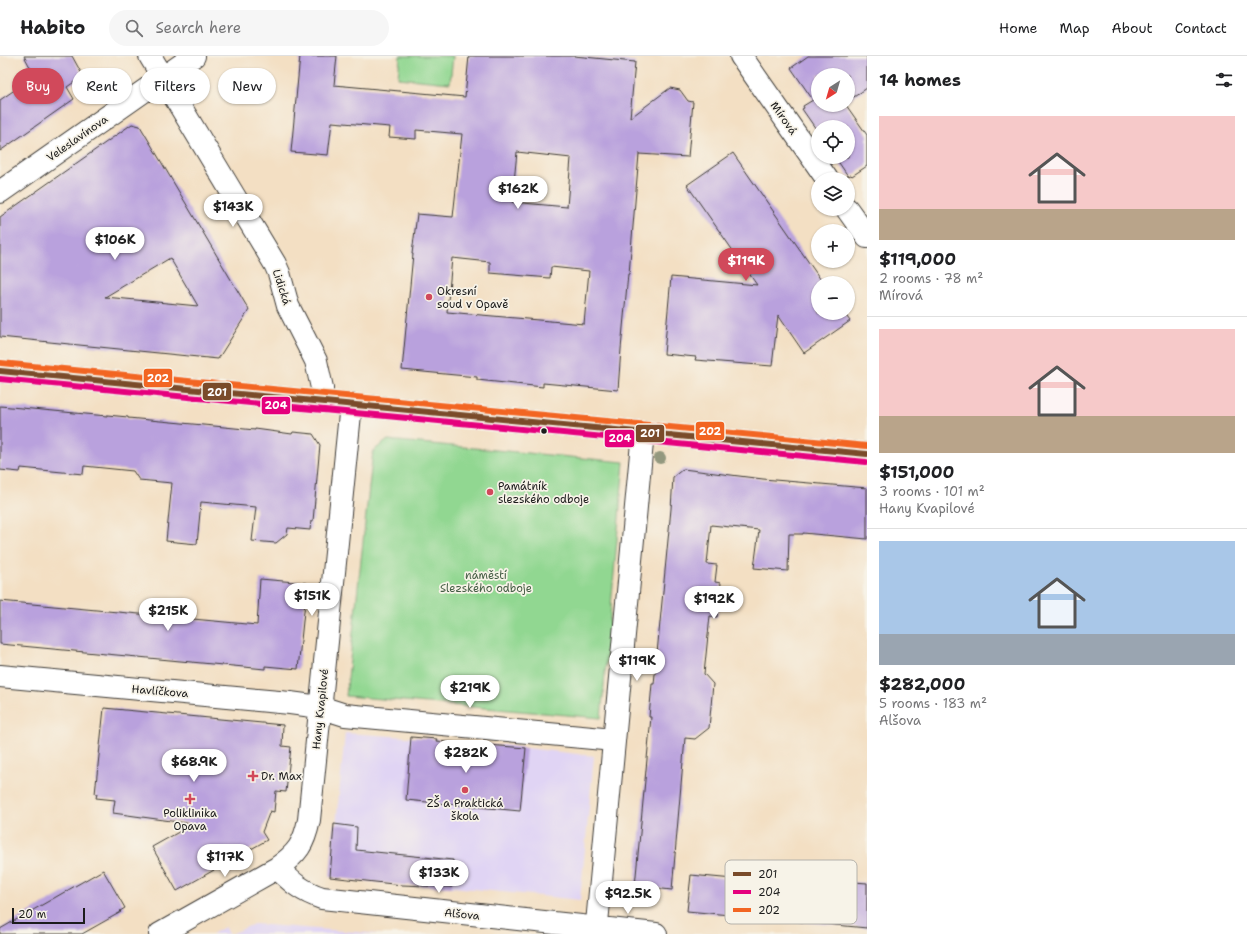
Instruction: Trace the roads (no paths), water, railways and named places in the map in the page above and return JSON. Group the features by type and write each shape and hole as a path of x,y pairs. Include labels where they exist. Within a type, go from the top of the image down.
{"street":[{"name":"Lidická","path":"150,56 157,68"},
{"name":"Veleslavínova","path":"177,68 194,56"},
{"name":"Mírová","path":"742,56 822,172"},
{"name":"Veleslavínova","path":"0,192 140,94"},
{"name":"Lidická","path":"179,104 275,264 288,306 316,361 321,381 322,402"},
{"path":"852,216 867,238"},
{"path":"0,371 867,454"},
{"name":"Hany Kvapilové","path":"160,934 292,858 306,835 309,820 351,404"},
{"path":"596,931 643,432"},
{"name":"Havlíčkova","path":"0,676 290,703 320,707 345,715 614,740"},
{"name":"Alšova","path":"277,868 296,886 307,893 322,898 596,931 656,934"}],"place":[{"name":"Okresní soud v Opavě","path":"429,297"},
{"name":"Památník slezského odboje","path":"490,492"},
{"name":"Dr. Max","path":"253,776"},
{"name":"ZŠ a Praktická škola","path":"465,790"},
{"name":"Poliklinika Opava","path":"190,799"}],"park label":[{"name":"náměstí Slezského odboje","path":"486,581"}]}
